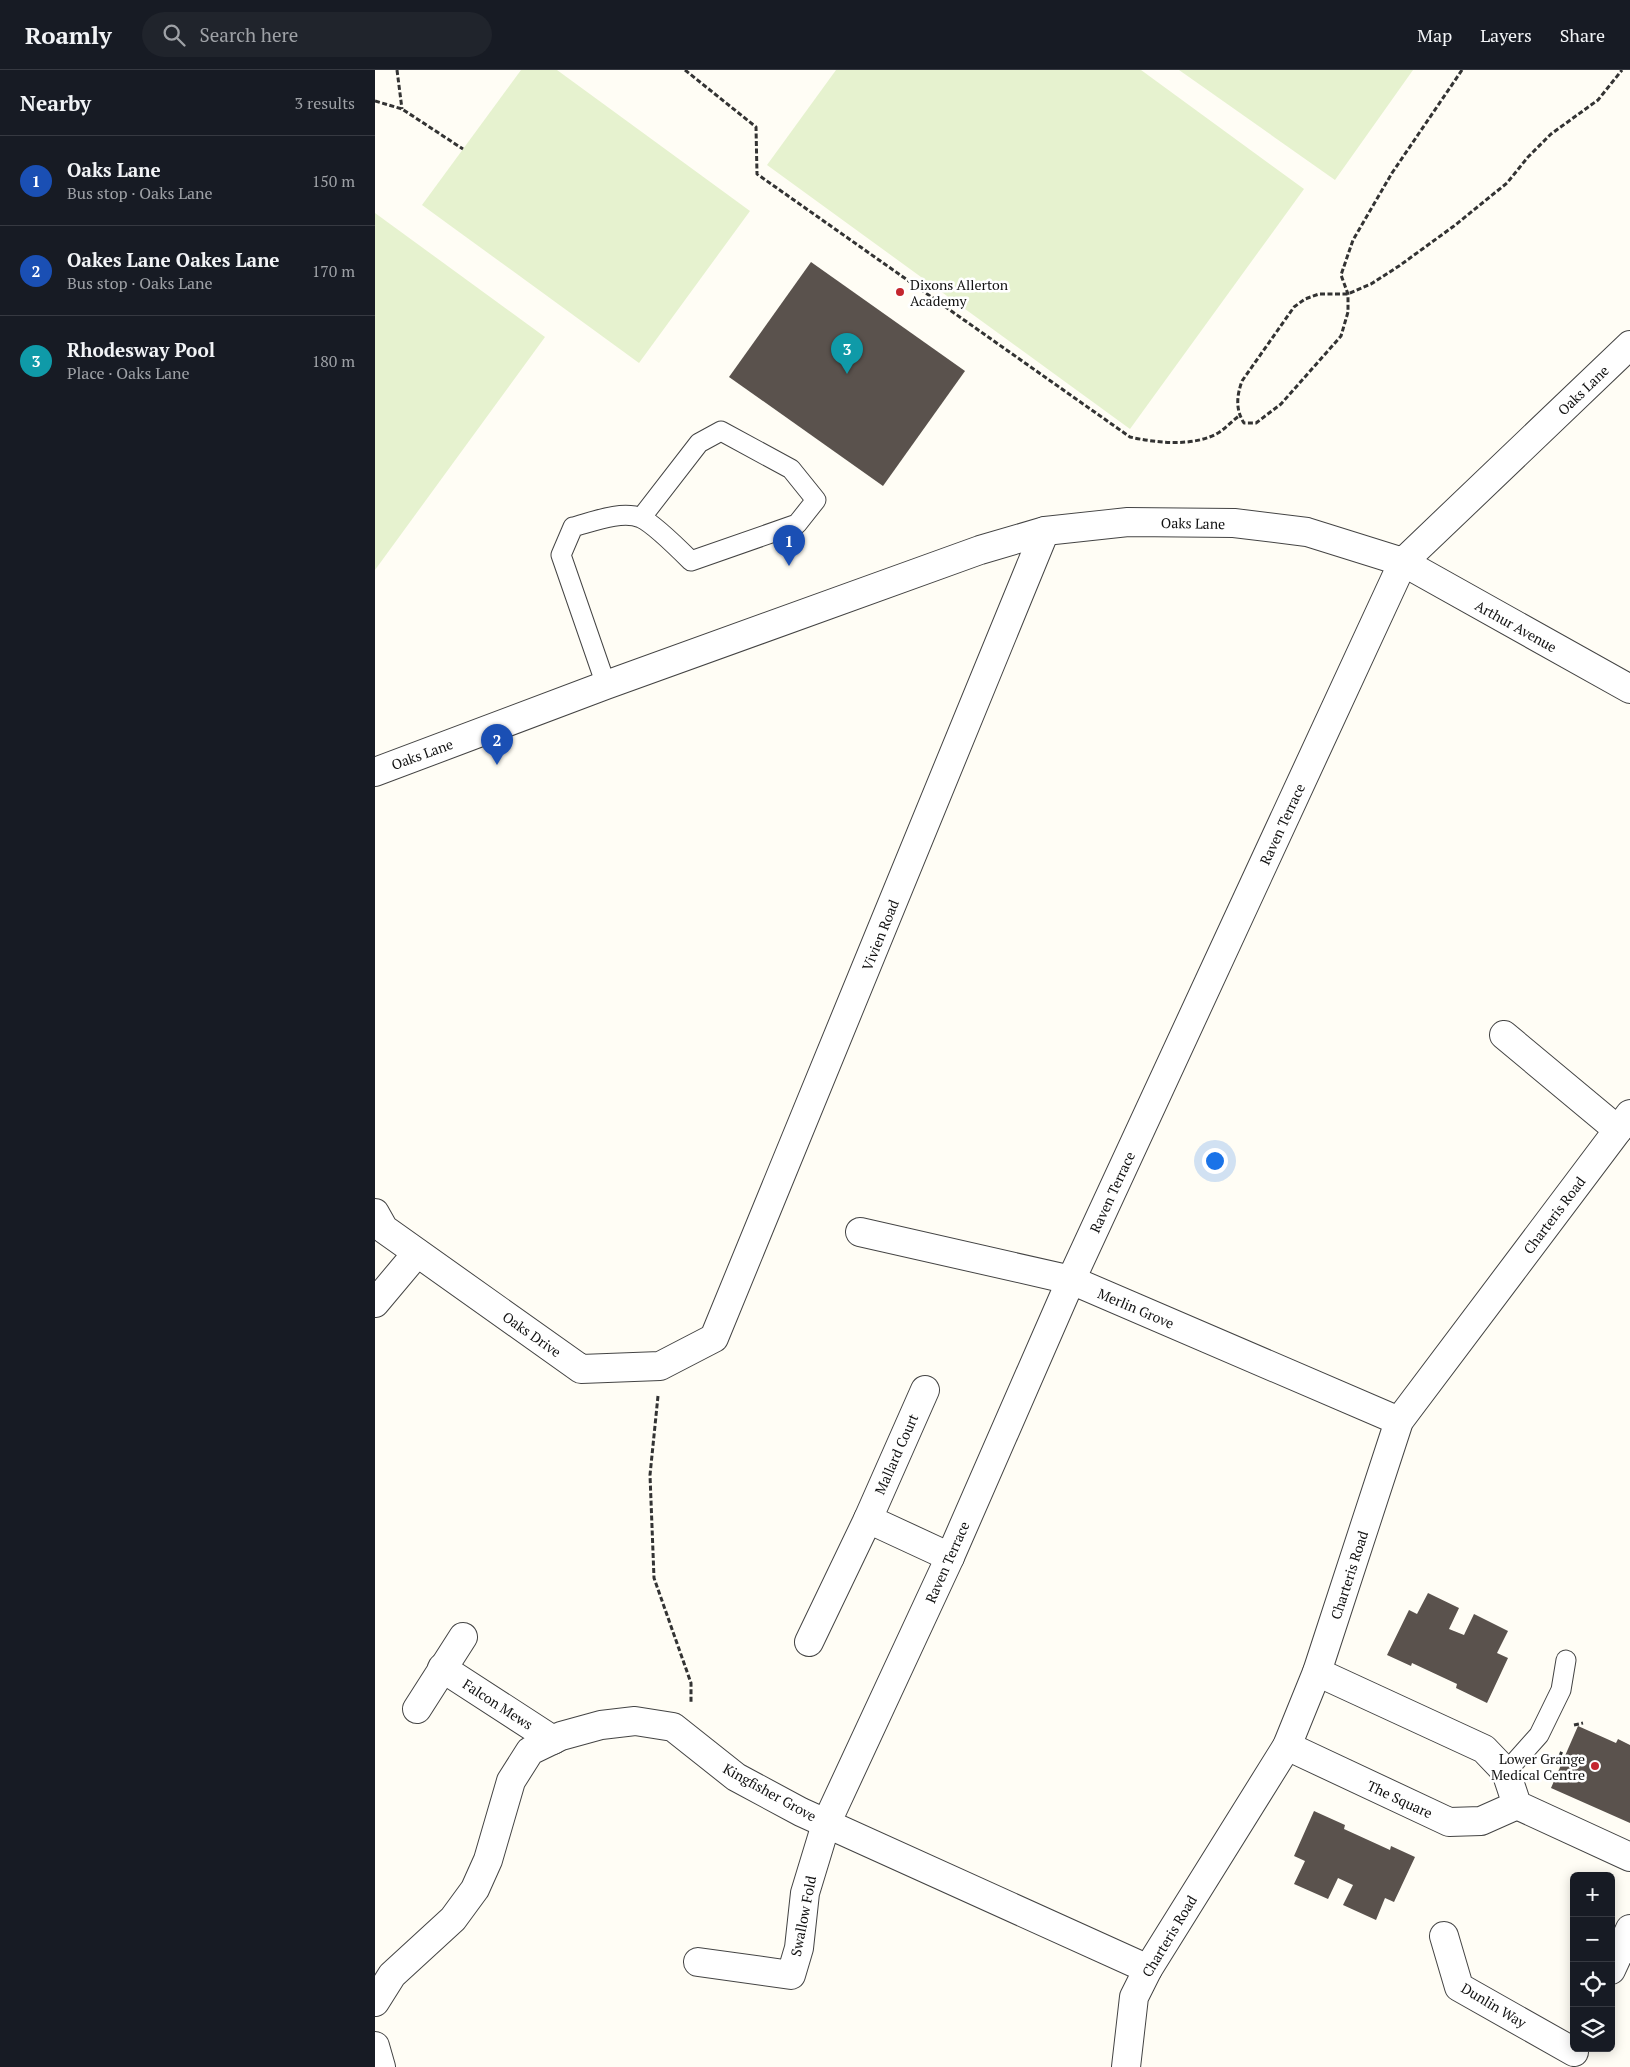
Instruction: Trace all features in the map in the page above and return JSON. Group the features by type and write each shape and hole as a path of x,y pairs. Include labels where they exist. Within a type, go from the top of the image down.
{"street":[{"name":"Oaks Lane","path":"375,772 606,685 980,550 1045,531 1128,522 1234,523 1307,532 1403,562 1630,345"},
{"name":"Vivien Road","path":"714,1338 1045,531"},
{"name":"Arthur Avenue","path":"1403,562 1630,689"},
{"name":"Raven Terrace","path":"826,1824 949,1558 1071,1280 1403,562"},
{"path":"1504,1035 1624,1122"},
{"name":"Charteris Road","path":"1126,2067 1134,1997 1147,1970 1287,1746 1317,1672 1399,1421 1624,1122"},
{"name":"Oaks Drive","path":"375,1213 384,1229 581,1369 660,1366 714,1338"},
{"name":"Merlin Grove","path":"860,1232 1071,1280 1399,1421"},
{"path":"375,1304 417,1253"},
{"name":"Mallard Court","path":"809,1642 868,1518 925,1390"},
{"path":"868,1518 949,1558"},
{"path":"417,1709 463,1637"},
{"name":"Falcon Mews","path":"442,1668 553,1740"},
{"path":"1317,1672 1483,1749 1506,1772 1517,1805 1630,1857"},
{"name":"Kingfisher Grove","path":"375,2002 392,1975 453,1919 475,1889 488,1860 511,1781 530,1751 553,1740 601,1725 635,1721 673,1727 736,1777 826,1824 1147,1970"},
{"name":"The Square","path":"1287,1746 1449,1822 1481,1821 1517,1805"},
{"name":"Swallow Fold","path":"698,1962 791,1975 799,1948 805,1892 826,1824"},
{"path":"1615,1962 1630,1929"},
{"name":"Dunlin Way","path":"1444,1936 1459,1987 1571,2056"},
{"path":"375,2046 381,2067"}],"lane":[{"path":"606,685 561,555 573,528 612,516 641,518 675,545 691,561 797,524 815,500 791,469 721,431 699,443 641,518"},
{"path":"1506,1772 1539,1735 1561,1690 1566,1660"}],"path":[{"path":"397,70 402,109"},
{"path":"685,70 757,127 757,174 1130,437 1149,441 1187,442 1217,434 1239,416"},
{"path":"1462,70 1392,173 1353,240 1341,275 1348,294 1349,312 1341,336 1281,404 1256,423 1244,423 1239,416 1237,395 1242,381 1294,307 1305,298 1319,294 1348,294 1371,284 1399,266 1454,226 1500,189 1551,134 1598,100 1622,70"},
{"path":"375,101 402,109 463,149"},
{"path":"660,1366 650,1475 654,1578 691,1683 690,1742"}],"green space":[{"path":"521,70 557,70 750,211 639,363 422,205"},
{"path":"836,70 1141,70 1304,189 1130,429 767,165"},
{"path":"1179,70 1413,70 1335,180"},
{"path":"375,213 545,337 375,570"}],"building":[{"path":"811,262 965,371 883,486 729,377"},
{"path":"1428,1593 1459,1608 1449,1629 1464,1635 1474,1614 1508,1631 1497,1653 1508,1658 1487,1703 1456,1688 1457,1684 1412,1663 1411,1666 1387,1655 1409,1610 1417,1614"},
{"name":"Lower Grange Medical Centre","path":"1578,1726 1616,1743 1618,1739 1630,1745 1630,1823 1551,1788"},
{"path":"1314,1811 1345,1825 1344,1829 1390,1850 1391,1846 1415,1857 1394,1902 1385,1898 1376,1920 1343,1905 1353,1885 1338,1878 1328,1899 1294,1884 1305,1861 1294,1856"}],"place":[{"name":"Dixons Allerton Academy","path":"900,292"},
{"name":"Rhodesway Pool","path":"847,374"},
{"name":"Oaks Lane","path":"789,566"},
{"name":"Oakes Lane Oakes Lane","path":"497,765"},
{"name":"Lower Grange Medical Centre","path":"1595,1766"}]}
